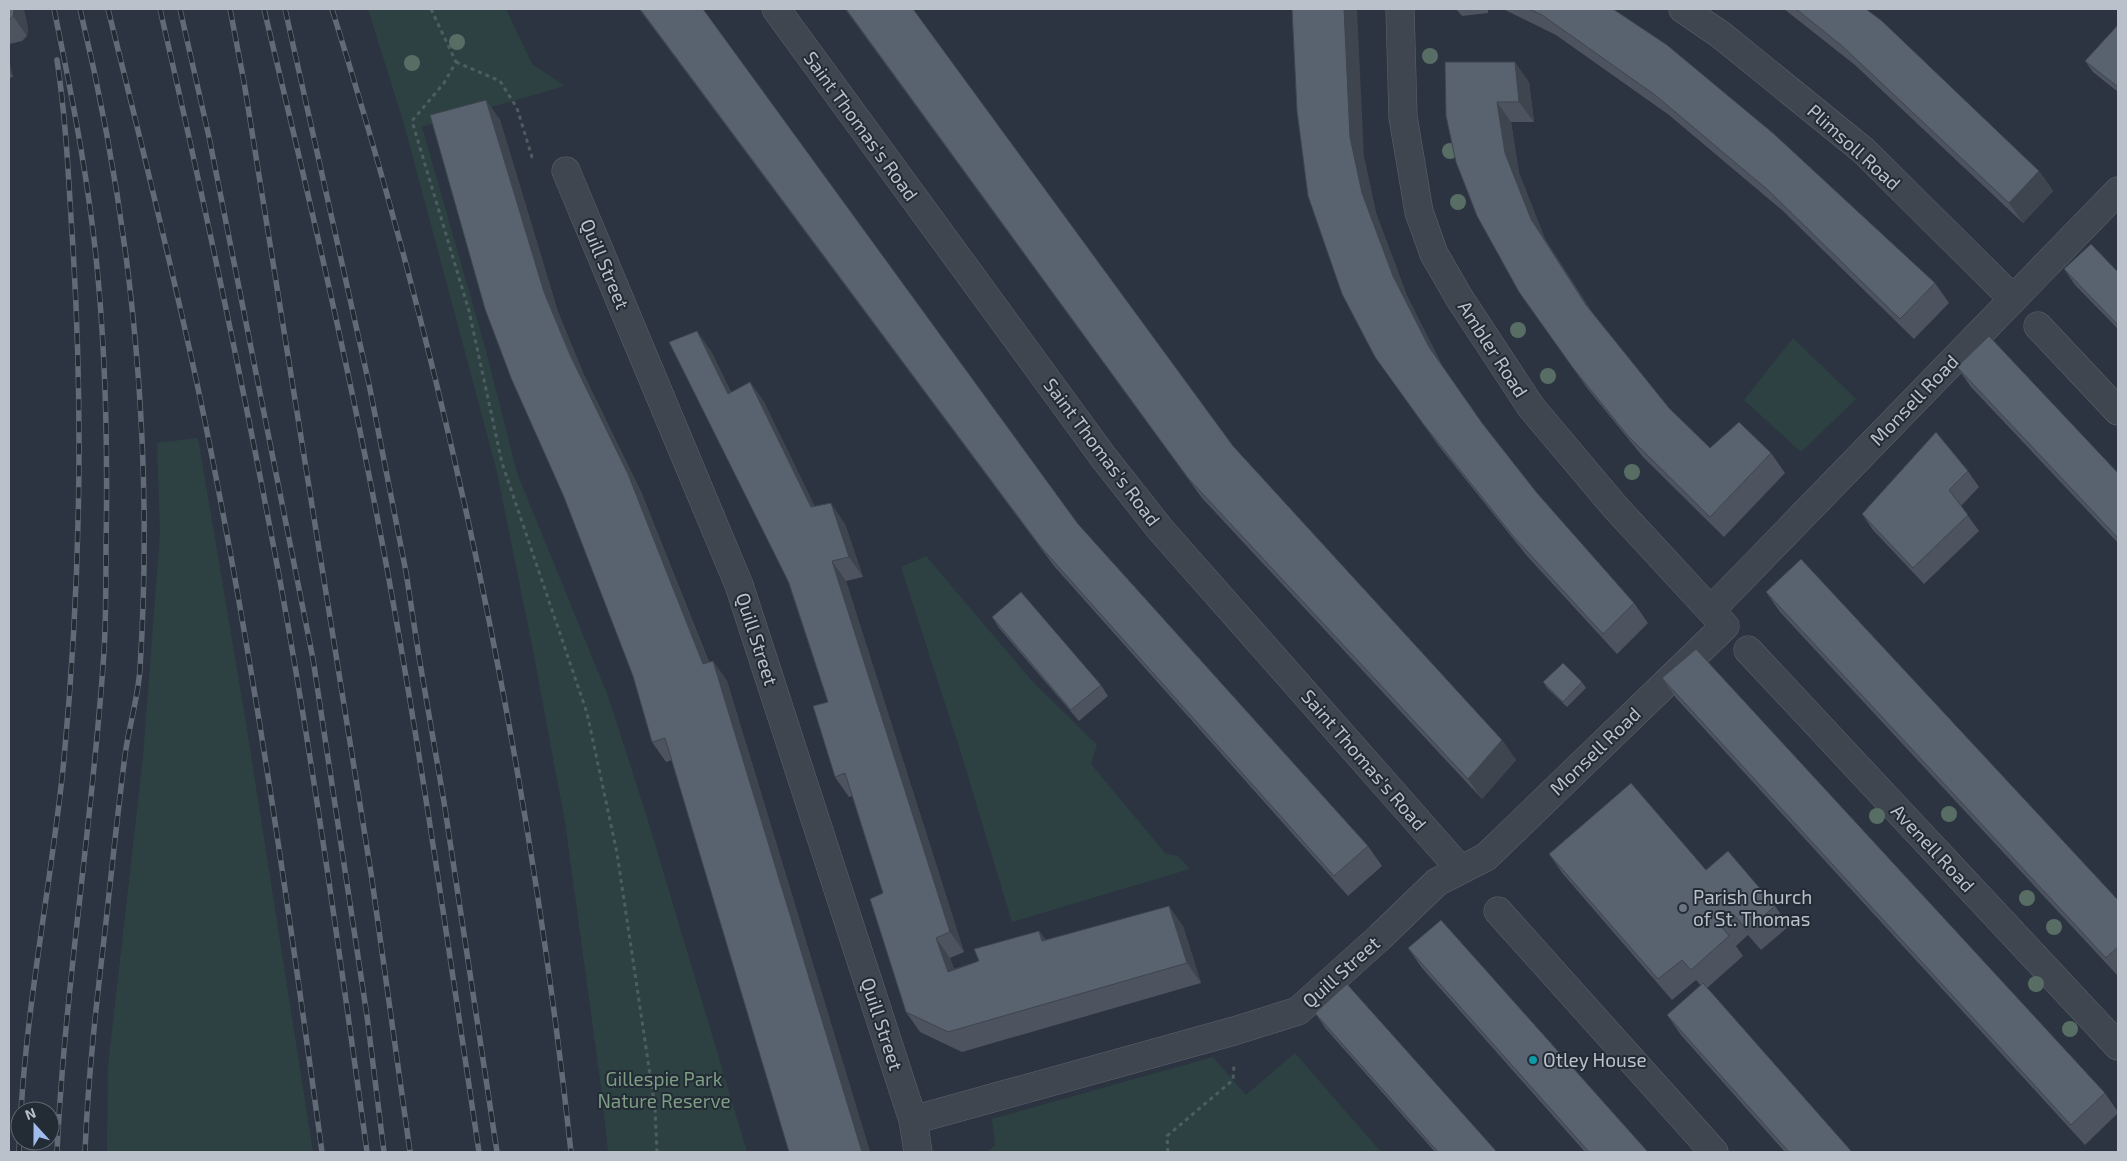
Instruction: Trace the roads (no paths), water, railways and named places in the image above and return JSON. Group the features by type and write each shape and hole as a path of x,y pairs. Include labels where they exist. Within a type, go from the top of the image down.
{"street":[{"name":"Saint Thomas's Road","path":"776,9 1027,354 1104,458 1154,521 1460,869"},
{"name":"Ambler Road","path":"1400,9 1404,116 1419,212 1434,254 1460,299 1531,407 1616,508 1718,618"},
{"name":"Plimsoll Road","path":"1683,9 1721,34 1864,150 2013,299"},
{"name":"Quill Street","path":"566,171 739,585 913,1120 918,1152"},
{"name":"Monsell Road","path":"1460,869 1486,857 1718,618 2013,299 2118,191"},
{"path":"2038,326 2118,411"},
{"name":"Avenell Road","path":"1748,650 2118,1046"},
{"name":"Quill Street","path":"913,1120 1234,1031 1298,1011 1380,937 1437,882 1460,869"},
{"path":"1498,911 1714,1152"}],"railway":[{"path":"54,9 81,147 93,231 101,310 107,469 104,652 93,777 66,1027 57,1152"},
{"path":"80,9 98,90 126,254 135,337 144,503 144,586 140,669 125,755 117,817 93,1037 85,1152"},
{"path":"108,9 180,307 220,500 268,779 322,1152"},
{"path":"160,9 223,297 281,586 316,798 367,1152"},
{"path":"180,9 209,137 313,659 367,1016 384,1152"},
{"path":"230,9 244,82 371,873 410,1152"},
{"path":"264,9 330,290 388,574 425,790 479,1152"},
{"path":"285,9 369,384 406,572 444,802 497,1152"},
{"path":"332,9 374,149 413,290 448,432 480,575 508,718 532,862 571,1152"},
{"path":"22,1101 34,982 63,769 74,631 77,562 79,494 78,356 66,139 57,60"}],"place":[{"name":"Parish Church of St. Thomas","path":"1683,908"},
{"name":"Otley House","path":"1533,1060"}],"park label":[{"name":"Gillespie Park Nature Reserve","path":"664,1090"}]}
